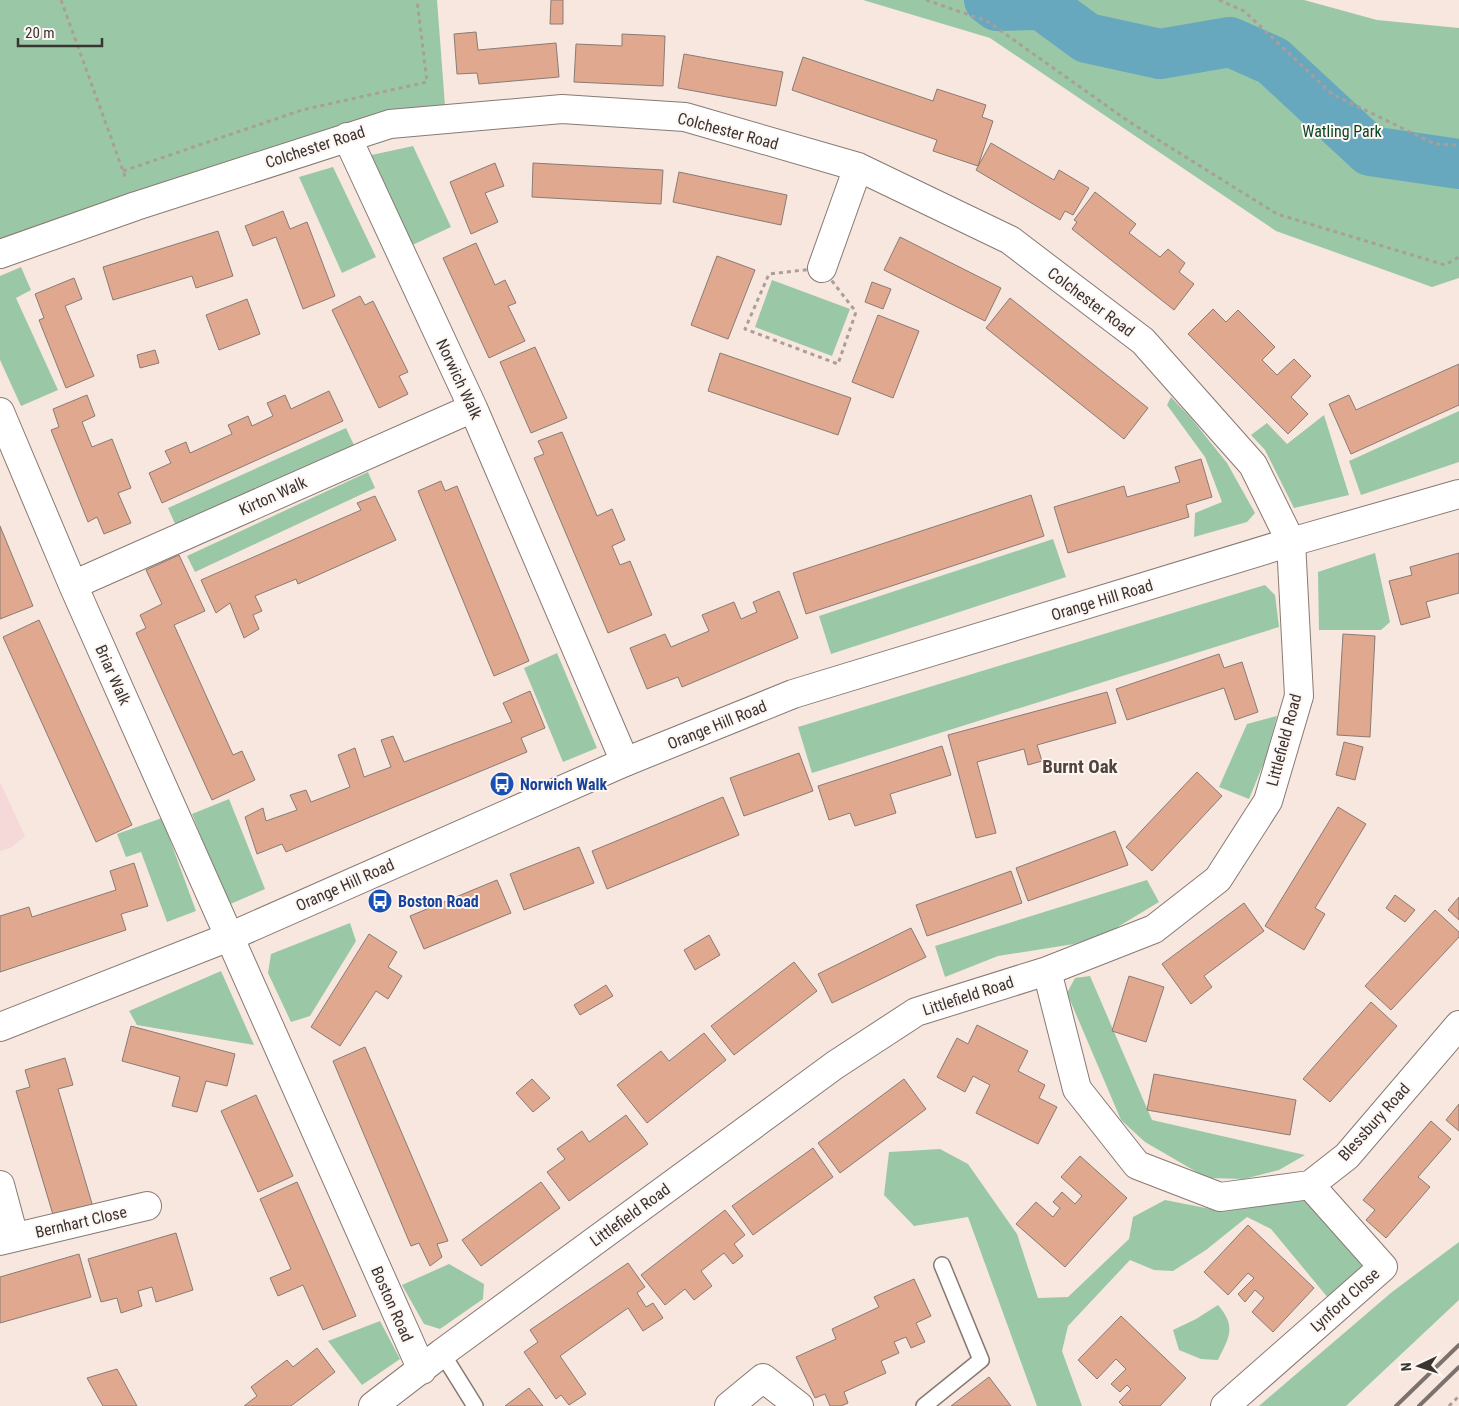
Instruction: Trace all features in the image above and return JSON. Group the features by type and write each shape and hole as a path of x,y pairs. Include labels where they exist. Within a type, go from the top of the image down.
{"street":[{"name":"Colchester Road","path":"0,254 136,206 390,124 562,109 685,117 858,167 1010,240 1142,341 1254,465 1291,542"},
{"name":"Norwich Walk","path":"347,137 473,408 625,762"},
{"path":"822,268 858,167"},
{"name":"Kirton Walk","path":"73,585 473,408"},
{"name":"Briar Walk","path":"0,412 73,585 228,937"},
{"name":"Orange Hill Road","path":"0,1027 228,937 625,762 793,694 1291,542 1459,494"},
{"name":"Littlefield Road","path":"373,1406 442,1353 835,1065 916,1012 1047,971 1154,929 1218,879 1268,801 1299,696 1291,542"},
{"name":"Boston Road","path":"228,937 422,1370"},
{"path":"1047,971 1077,1090 1137,1165 1220,1197 1310,1185"},
{"name":"Blessbury Road","path":"1310,1185 1347,1156 1459,1025"},
{"name":"Bernhart Close","path":"0,1185 7,1239 147,1206"},
{"name":"Lynford Close","path":"1225,1406 1383,1267 1310,1185"},
{"path":"729,1406 764,1378 798,1406"}],"lane":[{"path":"924,1406 981,1360 942,1265"},
{"path":"442,1353 475,1406"}],"path":[{"path":"61,0 136,206"},
{"path":"123,171 302,110 427,82 418,0"},
{"path":"926,0 987,21 1128,121 1277,214 1446,265 1459,257"},
{"path":"1219,0 1244,11 1332,94 1435,144 1459,145"},
{"path":"822,268 856,312 838,364 745,329 769,274 822,268"},
{"path":"1449,1406 1459,1396"}],"shaded area":[{"path":"0,782 25,836 12,847 0,851"}],"green space":[{"path":"0,0 437,0 446,119 0,254"},
{"name":"Watling Park","path":"863,0 1304,0 1377,20 1459,28 1459,278 1432,287 1276,231 990,38"},
{"path":"413,146 451,227 408,247 367,156"},
{"path":"333,167 376,257 342,273 299,177"},
{"path":"21,267 31,290 16,298 58,390 21,406 0,360 0,276"},
{"path":"772,280 850,309 832,356 755,327"},
{"path":"1171,397 1191,418 1227,463 1255,513 1247,522 1194,537 1195,513 1222,502 1205,457 1167,405"},
{"path":"1459,411 1459,462 1361,495 1349,461"},
{"path":"1324,415 1349,495 1294,508 1265,450 1251,435 1267,423 1287,444"},
{"path":"346,428 354,445 176,526 168,508"},
{"path":"368,472 375,488 195,572 187,556"},
{"path":"1053,539 1066,577 831,654 819,616"},
{"path":"1375,553 1390,622 1381,630 1319,630 1318,572"},
{"path":"1265,585 1275,595 1279,627 812,773 798,727"},
{"path":"557,653 597,748 563,762 524,668"},
{"path":"1277,716 1265,760 1249,799 1219,787 1247,724"},
{"path":"229,799 265,889 228,905 192,814"},
{"path":"162,818 196,911 167,922 141,852 126,857 117,834"},
{"path":"1147,880 1159,902 1111,931 1074,944 998,956 945,977 935,946"},
{"path":"350,923 356,941 310,1016 291,1022 268,973 271,954"},
{"path":"221,971 254,1045 137,1025 129,1011"},
{"path":"1090,976 1152,1120 1305,1155 1279,1170 1244,1179 1207,1178 1145,1142 1121,1120 1067,993 1075,978"},
{"path":"940,1149 968,1164 1017,1234 1038,1298 1068,1297 1129,1239 1133,1217 1165,1200 1221,1211 1302,1196 1368,1268 1329,1299 1271,1229 1247,1217 1206,1250 1173,1271 1154,1270 1130,1260 1068,1326 1062,1351 1082,1406 1037,1406 968,1217 914,1226 884,1195 889,1152"},
{"path":"1459,1242 1459,1300 1346,1406 1259,1406 1392,1292"},
{"path":"449,1264 484,1284 483,1299 440,1329 424,1324 402,1285"},
{"path":"1218,1305 1228,1320 1229,1332 1218,1360 1201,1359 1179,1350 1173,1330 1196,1319"},
{"path":"380,1321 400,1359 362,1385 328,1341"}],"building":[{"path":"551,0 563,0 563,24 550,24"},
{"path":"476,32 478,50 556,43 559,77 479,84 477,73 457,74 454,34"},
{"path":"622,34 665,36 663,86 574,82 576,44 622,46"},
{"path":"684,54 783,72 776,106 678,88"},
{"path":"803,57 933,101 937,89 986,105 982,117 993,121 978,166 933,151 937,140 792,90"},
{"path":"991,143 1054,180 1059,170 1089,188 1073,215 1065,211 1060,220 976,170"},
{"path":"495,163 504,186 485,193 498,222 471,234 450,182"},
{"path":"533,163 663,170 661,204 532,197"},
{"path":"679,172 787,195 781,225 673,202"},
{"path":"1095,192 1136,224 1129,233 1160,257 1168,249 1185,263 1179,272 1194,284 1174,310 1072,229 1077,222 1074,220"},
{"path":"283,211 290,229 307,222 335,296 303,309 276,237 253,246 245,226"},
{"path":"218,231 233,276 196,288 192,276 113,300 103,267"},
{"path":"900,237 1001,288 985,321 884,270"},
{"path":"476,243 495,285 505,280 516,303 508,306 525,341 489,358 443,258"},
{"path":"717,256 755,270 728,339 691,325"},
{"path":"74,278 82,299 65,306 94,376 66,388 39,320 44,318 35,294"},
{"path":"872,282 891,289 883,309 865,302"},
{"path":"360,296 365,305 373,301 408,372 399,376 408,394 379,408 332,310"},
{"path":"1010,298 1148,408 1124,439 986,328"},
{"path":"247,299 260,334 219,350 206,315"},
{"path":"1213,309 1226,322 1238,310 1275,347 1262,360 1277,375 1294,359 1311,376 1291,397 1308,414 1288,434 1188,334"},
{"path":"878,315 919,331 893,398 852,382"},
{"path":"535,347 567,418 531,433 500,362"},
{"path":"155,350 159,363 140,368 137,355"},
{"path":"720,353 851,398 838,435 708,391"},
{"path":"1459,364 1459,405 1351,454 1329,404 1349,395 1356,410"},
{"path":"329,391 343,421 162,503 149,473 171,463 165,451 186,442 190,453 232,434 228,425 248,416 252,426 273,416 267,403 285,395 291,409"},
{"path":"87,395 95,416 82,422 92,447 112,439 131,488 118,493 131,523 104,534 97,517 88,522 51,430 59,427 53,409"},
{"path":"562,432 597,516 612,509 625,540 612,546 620,565 630,561 652,615 608,633 534,458 544,454 538,441"},
{"path":"1201,459 1212,497 1186,505 1189,517 1068,553 1054,507 1124,486 1127,497 1180,482 1175,467"},
{"path":"441,481 445,491 457,486 529,661 494,676 418,491"},
{"path":"1031,495 1044,536 806,614 793,573"},
{"path":"375,496 396,540 298,584 296,579 255,596 262,611 253,615 259,629 244,638 230,603 216,613 201,580 361,510 357,503"},
{"path":"0,526 33,606 0,619"},
{"path":"1459,553 1459,593 1426,602 1430,617 1401,625 1389,581 1412,575 1410,567"},
{"path":"179,555 205,611 174,625 233,755 242,751 255,780 212,800 136,633 146,628 140,615 162,604 146,570"},
{"path":"779,591 798,638 682,687 678,677 647,689 630,648 665,634 671,647 709,631 702,615 734,602 741,619 757,612 753,602"},
{"path":"39,620 132,825 96,842 3,637"},
{"path":"1343,634 1375,636 1370,737 1337,735"},
{"path":"1219,654 1224,668 1242,662 1258,712 1235,720 1224,688 1127,720 1116,689"},
{"path":"530,691 545,728 521,738 527,752 286,852 282,844 257,854 245,817 263,808 266,821 297,810 290,795 306,790 311,802 350,787 338,755 355,748 364,777 391,767 381,740 393,736 404,762 512,722 503,703"},
{"path":"1107,692 1116,723 1037,745 1042,761 1028,765 1024,749 977,762 996,833 976,838 948,735"},
{"path":"1344,742 1363,747 1355,780 1336,775"},
{"path":"942,746 951,775 890,794 896,813 855,826 850,813 829,820 818,786"},
{"path":"799,753 813,791 744,816 730,778"},
{"path":"1197,772 1222,796 1152,871 1126,847"},
{"path":"723,797 739,835 607,889 592,851"},
{"path":"1338,807 1366,824 1315,908 1325,914 1304,950 1265,926"},
{"path":"1115,831 1128,865 1028,901 1016,868"},
{"path":"579,847 594,883 524,910 510,874"},
{"path":"134,863 148,906 121,914 126,930 0,972 0,916 29,907 32,917 116,890 110,871"},
{"path":"1011,871 1022,903 927,936 916,905"},
{"path":"497,880 511,913 424,949 410,916"},
{"path":"1395,895 1415,910 1405,922 1386,908"},
{"path":"1459,897 1459,920 1448,910"},
{"path":"1244,903 1264,931 1204,976 1212,987 1191,1004 1162,964"},
{"path":"1435,910 1459,932 1459,937 1391,1010 1365,986"},
{"path":"911,928 926,957 832,1003 818,974"},
{"path":"369,934 397,952 388,967 402,976 388,999 376,991 340,1046 311,1027"},
{"path":"709,935 720,955 695,970 684,950"},
{"path":"794,962 817,991 734,1055 711,1026"},
{"path":"1129,976 1164,987 1146,1042 1112,1031"},
{"path":"606,985 613,996 580,1015 574,1005"},
{"path":"1371,1002 1397,1026 1330,1102 1303,1079"},
{"path":"977,1025 1028,1051 1018,1071 1045,1085 1039,1098 1057,1107 1038,1144 976,1113 990,1085 973,1076 965,1092 937,1077 957,1038 968,1044"},
{"path":"131,1026 235,1054 227,1086 206,1081 197,1112 172,1106 180,1077 122,1061"},
{"path":"704,1033 726,1060 647,1123 617,1085 661,1051 669,1061"},
{"path":"365,1047 448,1241 437,1244 442,1257 430,1266 419,1243 411,1246 333,1061"},
{"path":"65,1058 73,1085 58,1089 93,1207 54,1218 16,1091 30,1087 25,1070"},
{"path":"1154,1074 1296,1100 1290,1135 1147,1110"},
{"path":"532,1079 550,1098 533,1112 516,1093"},
{"path":"904,1079 926,1109 840,1173 818,1143"},
{"path":"256,1095 293,1176 258,1192 221,1111"},
{"path":"1459,1104 1459,1131 1446,1120"},
{"path":"626,1115 648,1144 569,1201 547,1172 565,1159 557,1149 582,1131 589,1142"},
{"path":"1431,1121 1451,1139 1418,1177 1430,1187 1386,1238 1366,1220 1375,1210 1363,1200"},
{"path":"813,1148 833,1177 753,1235 732,1206"},
{"path":"1080,1156 1127,1198 1065,1267 1016,1224 1036,1202 1053,1217 1060,1208 1053,1202 1062,1192 1075,1204 1082,1196 1061,1177"},
{"path":"297,1182 356,1316 323,1330 303,1285 278,1296 270,1278 291,1269 260,1199"},
{"path":"541,1182 560,1208 481,1266 462,1240"},
{"path":"725,1210 745,1235 734,1244 743,1256 733,1264 724,1253 701,1271 712,1286 694,1300 685,1289 665,1305 641,1275"},
{"path":"1248,1225 1314,1288 1273,1332 1252,1312 1264,1298 1255,1290 1245,1302 1238,1294 1254,1278 1248,1273 1228,1295 1204,1272"},
{"path":"176,1233 193,1290 156,1302 152,1287 138,1291 142,1306 121,1313 117,1298 101,1302 88,1259"},
{"path":"79,1254 91,1297 0,1323 0,1277"},
{"path":"628,1263 645,1287 637,1293 646,1307 653,1303 663,1318 643,1331 628,1308 560,1356 586,1394 569,1405 561,1395 556,1399 524,1352 538,1342 530,1330"},
{"path":"914,1279 931,1316 916,1323 925,1342 911,1348 906,1337 894,1342 899,1353 881,1361 886,1373 844,1392 848,1403 841,1406 830,1406 825,1394 815,1398 796,1357 836,1339 832,1329 879,1307 874,1297"},
{"path":"1121,1316 1186,1378 1160,1406 1123,1406 1119,1402 1131,1389 1127,1385 1120,1392 1111,1384 1126,1369 1116,1359 1097,1379 1078,1360"},
{"path":"317,1348 335,1372 291,1406 244,1406 257,1396 251,1387 287,1360 293,1367"},
{"path":"117,1369 137,1406 103,1406 87,1378"},
{"path":"989,1377 1011,1406 951,1406"},
{"path":"529,1388 543,1406 505,1406"}],"waterway":[{"path":"989,0 997,6 1042,5 1087,38 1160,54 1230,42 1273,61 1370,151 1459,164"}],"railway":[{"path":"1396,1406 1459,1345"},
{"path":"1419,1406 1459,1367"}],"place":[{"name":"Norwich Walk","path":"502,784"},
{"name":"Boston Road","path":"380,901"}],"district":[{"name":"Burnt Oak","path":"1080,766"}]}
